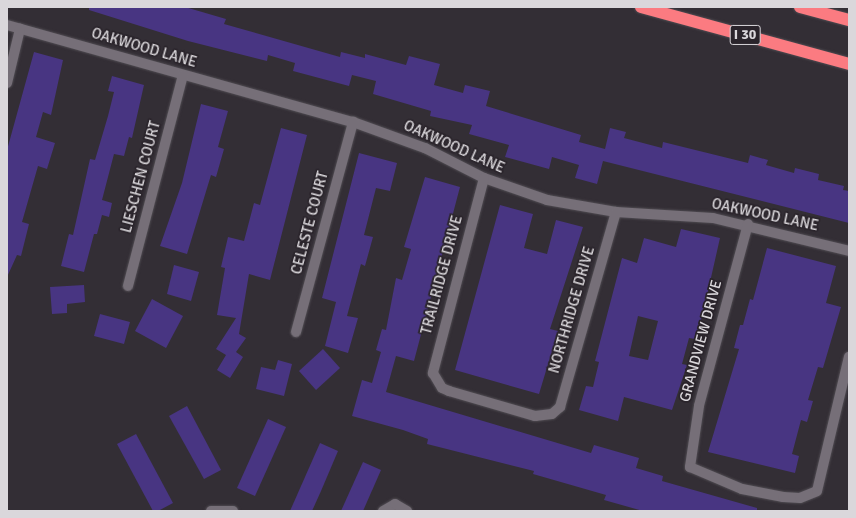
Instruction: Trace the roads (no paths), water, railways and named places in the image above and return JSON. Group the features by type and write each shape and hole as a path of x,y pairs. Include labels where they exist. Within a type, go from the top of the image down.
{"highway":[{"name":"I 30","path":"641,7 849,64"},
{"path":"800,7 849,20"}],"street":[{"name":"OAKWOOD LANE","path":"7,25 353,122 425,148 484,178 547,200 616,212 713,218 748,224 849,251"},
{"path":"7,83 20,29"},
{"name":"LIESCHEN COURT","path":"128,286 183,75"},
{"name":"CELESTE COURT","path":"296,332 353,122"},
{"name":"TRAILRIDGE DRIVE","path":"484,178 434,364 436,380 449,392 535,416 552,414"},
{"name":"NORTHRIDGE DRIVE","path":"552,414 563,398 616,212"},
{"name":"GRANDVIEW DRIVE","path":"748,224 699,406 690,467 742,489 783,497 800,498 817,491 849,357"},
{"path":"383,511 395,504 407,511"},
{"path":"212,511 233,511"}]}
